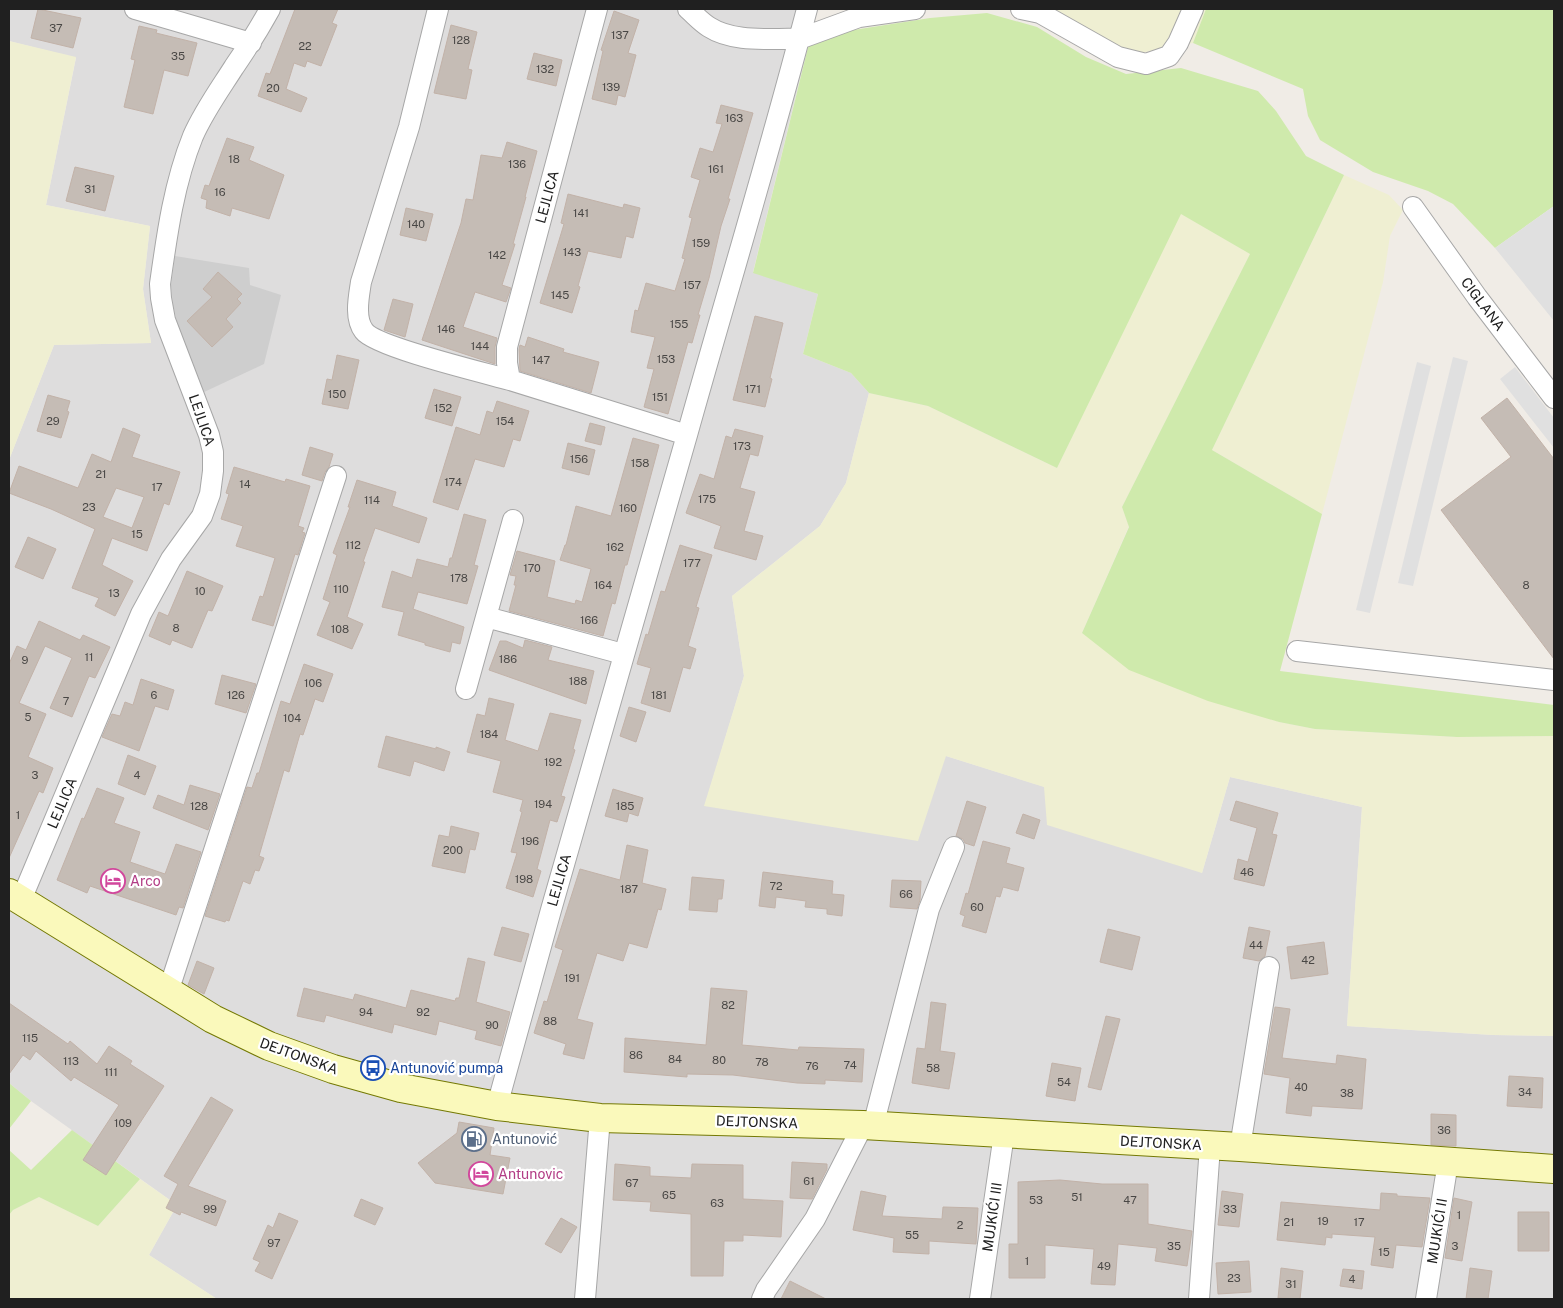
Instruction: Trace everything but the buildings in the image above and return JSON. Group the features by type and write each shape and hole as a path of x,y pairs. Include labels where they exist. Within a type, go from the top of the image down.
{"main road":[{"name":"DEJTONSKA","path":"15,897 213,1019 269,1046 333,1070 401,1088 498,1106 600,1118 868,1125 1240,1147 1554,1169"}],"street":[{"path":"135,9 251,43"},
{"name":"LEJLICA","path":"15,897 141,614 171,559 202,516 210,494 213,452 209,434 165,320 160,284 173,205 181,171 193,136 205,112 251,43 270,9"},
{"path":"438,9 409,127 361,282 358,300 360,321 364,331 373,338 403,349 510,380 688,436"},
{"name":"LEJLICA","path":"510,380 507,348 597,9"},
{"path":"688,9 710,27 722,33 751,38 799,39 859,17 915,9"},
{"name":"LEJLICA","path":"498,1106 550,910 688,436 807,9"},
{"path":"1022,9 1040,14 1118,57 1146,64 1170,56 1193,9"},
{"name":"CIGLANA","path":"1413,207 1477,297 1554,398"},
{"path":"168,992 336,476"},
{"path":"466,689 512,520"},
{"path":"486,617 623,654"},
{"path":"1297,650 1554,680"},
{"path":"762,1299 766,1290 815,1219 868,1125 928,909 954,847"},
{"path":"1240,1147 1269,967"},
{"path":"585,1299 600,1118"},
{"name":"MUJKIĆI III","path":"980,1299 1004,1134"},
{"path":"1199,1299 1210,1146"},
{"name":"MUJKIĆI II","path":"1426,1299 1448,1162"}],"shaded area":[{"path":"9,9 817,9 753,272 818,294 803,354 851,373 869,393 846,483 820,526 732,596 744,676 705,805 946,756 1045,787 1202,873 1230,777 1362,807 1347,1026 1493,1035 1554,1036 1554,1299 217,1299 149,1255 177,1205 31,1101 9,1083 9,460 54,345 151,343 143,289 150,226 46,205 76,58 9,41"},
{"path":"1554,206 1554,321 1495,248"},
{"path":"175,256 249,268 250,285 281,295 264,364 202,393 179,330 173,305 171,285"},
{"path":"1453,357 1468,361 1413,586 1398,583"},
{"path":"1417,362 1431,366 1370,613 1356,610"},
{"path":"1515,367 1554,418 1554,448 1500,379"}],"green space":[{"path":"1051,9 1206,9 1193,43 1135,54 1100,39"},
{"path":"1206,9 1554,9 1554,206 1495,248 1453,204 1428,191 1373,172 1320,140 1308,116 1303,89 1193,43"},
{"path":"987,13 1037,27 1086,57 1126,74 1181,68 1258,91 1276,111 1306,156 1344,175 1212,450 1322,514 1280,671 1554,705 1554,736 1457,737 1315,729 1279,722 1208,701 1129,670 1082,633 1129,527 1122,507 1250,254 1181,214 1057,468 928,406 869,393 851,373 803,354 818,294 753,273 809,43 847,31 930,18"},
{"path":"9,41 76,57 46,205 150,226 143,289 151,343 54,345 9,460"},
{"path":"1344,175 1389,195 1403,210 1390,236 1383,282 1322,514 1212,450"},
{"path":"1180,213 1250,254 1122,507 1129,526 1082,633 1279,722 1315,729 1457,737 1554,736 1554,1036 1493,1035 1347,1026 1362,807 1230,777 1202,873 1047,825 1044,787 946,756 918,841 704,806 744,676 732,596 820,526 846,483 869,393 928,406 1057,468"},
{"path":"9,1083 31,1101 9,1129"},
{"path":"72,1130 140,1179 98,1226 39,1197 13,1210 9,1215 9,1150 31,1170"},
{"path":"140,1179 177,1205 149,1255 217,1299 9,1299 9,1215 13,1210 39,1197 98,1226"}],"place":[{"name":"Arco","path":"113,881"},
{"name":"Antunović pumpa","path":"373,1068"},
{"name":"Antunović","path":"474,1139"},
{"name":"Antunovic","path":"481,1174"}]}
